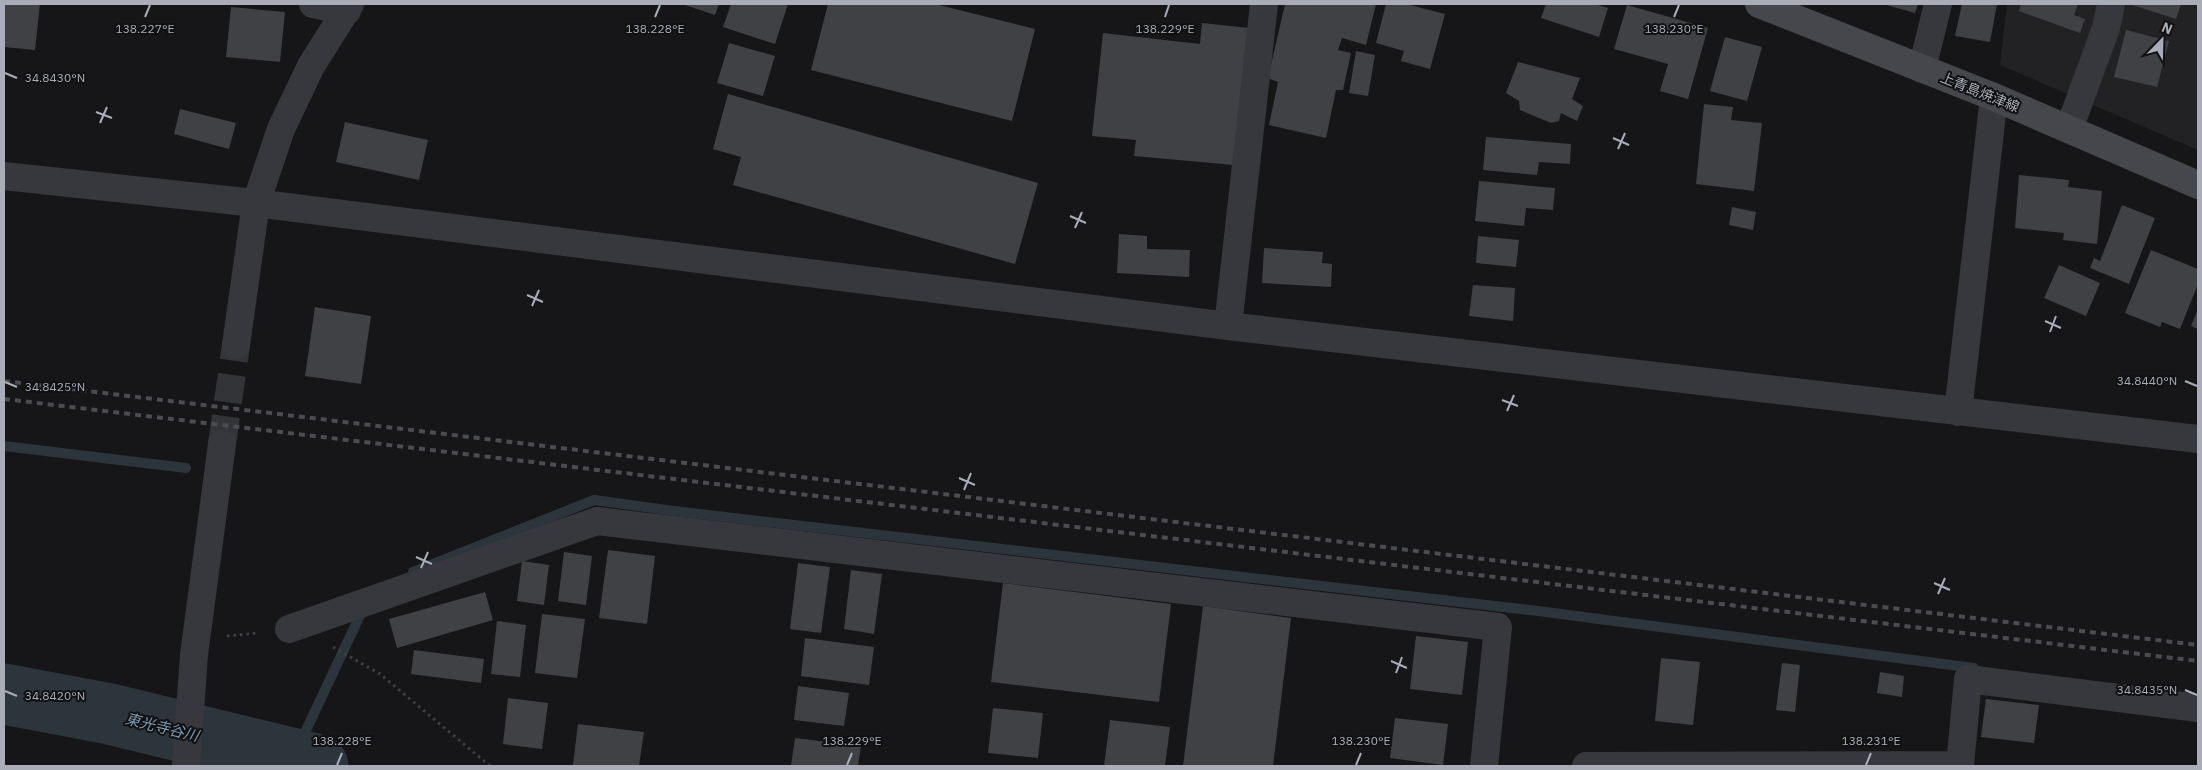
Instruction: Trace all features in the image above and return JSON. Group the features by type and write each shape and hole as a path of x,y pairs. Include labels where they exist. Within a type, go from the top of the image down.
{"main road":[{"name":"上青島焼津線","path":"1759,4 1994,97 2198,186"}],"street":[{"path":"236,345 256,203 281,129 311,66 349,7 313,4"},
{"path":"1228,326 1264,4"},
{"path":"1922,69 1938,4"},
{"path":"2069,129 2106,28 2111,4"},
{"path":"1958,412 1994,97"},
{"path":"4,176 256,203 1228,326 2198,439"},
{"path":"186,766 195,647 222,444"},
{"path":"289,629 598,520 1498,627 1484,766"},
{"path":"1586,766 1960,766 1968,679 2198,708"}],"path":[{"path":"195,647 289,629 319,639 380,674 490,766"}],"shaded area":[{"path":"2007,4 2198,4 2198,150 2000,65"}],"building":[{"path":"4,4 40,4 35,50 4,47"},
{"path":"682,4 719,4 715,15"},
{"path":"731,4 788,4 775,44 723,27"},
{"path":"828,4 935,4 1035,29 1012,121 811,70"},
{"path":"1285,4 1376,4 1366,45 1342,38 1338,50 1351,53 1343,90 1336,90 1326,138 1269,125 1278,82 1268,78"},
{"path":"1386,4 1406,4 1445,14 1430,69 1401,61 1404,51 1376,43"},
{"path":"1546,4 1595,4 1608,8 1599,37 1541,18"},
{"path":"1883,4 1918,4 1915,13"},
{"path":"1962,4 1997,4 1990,42 1955,36"},
{"path":"2021,4 2078,4 2074,15 2085,19 2080,33 2019,11"},
{"path":"2129,4 2181,4 2176,19"},
{"path":"1627,5 1708,28 1688,99 1660,91 1668,64 1614,49"},
{"path":"231,7 285,12 280,62 226,57"},
{"path":"1202,23 1249,28 1234,165 1134,156 1136,140 1092,136 1103,33 1200,44"},
{"path":"2126,30 2169,41 2157,87 2114,77"},
{"path":"1725,37 1762,47 1747,101 1710,91"},
{"path":"729,43 775,56 763,96 717,83"},
{"path":"1356,51 1375,55 1368,96 1349,93"},
{"path":"1518,62 1580,78 1572,99 1583,106 1577,121 1561,113 1559,121 1551,123 1520,110 1519,101 1506,93"},
{"path":"728,94 1038,183 1015,264 733,185 741,157 713,149"},
{"path":"1704,104 1733,107 1731,120 1762,123 1754,191 1696,184"},
{"path":"180,109 236,123 229,149 174,134"},
{"path":"345,122 428,140 419,180 336,162"},
{"path":"1486,137 1571,144 1570,164 1539,162 1537,175 1483,170"},
{"path":"2019,175 2069,180 2068,187 2102,191 2097,244 2063,240 2064,233 2015,228"},
{"path":"1479,181 1555,188 1553,210 1526,208 1524,226 1475,221"},
{"path":"2122,205 2155,218 2129,284 2090,268 2094,258 2100,261"},
{"path":"1732,207 1756,212 1753,230 1729,225"},
{"path":"1119,234 1147,236 1147,249 1190,250 1189,277 1117,273"},
{"path":"1478,236 1519,240 1516,267 1476,263"},
{"path":"1264,248 1323,252 1322,263 1332,264 1331,287 1262,283"},
{"path":"2151,250 2198,269 2198,284 2180,329 2162,322 2160,327 2125,313"},
{"path":"2059,265 2100,283 2086,316 2044,298"},
{"path":"1473,285 1515,288 1513,321 1469,316"},
{"path":"315,307 371,316 361,384 305,376"},
{"path":"2198,309 2198,329 2191,326"},
{"path":"608,550 655,556 647,624 599,618"},
{"path":"564,552 592,556 586,605 558,601"},
{"path":"522,561 549,565 544,605 517,601"},
{"path":"798,563 830,567 821,633 790,629"},
{"path":"851,570 882,574 874,634 844,629"},
{"path":"1003,583 1171,604 1159,702 991,682"},
{"path":"485,592 493,620 397,648 389,619"},
{"path":"1203,606 1291,618 1273,766 1183,766"},
{"path":"542,614 585,619 577,678 535,673"},
{"path":"497,621 526,625 520,677 491,674"},
{"path":"1416,636 1468,642 1462,695 1410,689"},
{"path":"805,638 874,647 869,685 801,676"},
{"path":"414,650 484,659 481,683 411,674"},
{"path":"1661,658 1700,662 1693,725 1655,721"},
{"path":"1782,663 1800,665 1795,712 1776,710"},
{"path":"1880,672 1904,676 1902,697 1877,693"},
{"path":"798,686 849,693 844,726 794,720"},
{"path":"508,698 548,703 542,749 503,744"},
{"path":"1986,699 2039,705 2034,743 1981,737"},
{"path":"993,708 1043,713 1038,758 988,753"},
{"path":"1395,718 1448,724 1443,765 1390,758"},
{"path":"1110,720 1170,727 1165,766 1104,766"},
{"path":"578,724 644,732 639,766 573,765"},
{"path":"795,738 861,746 858,766 791,766"}],"waterway":[{"path":"4,446 186,468"},
{"path":"413,572 594,500 674,511 1538,611 1974,668"},
{"path":"293,758 364,607"},
{"name":"東光寺谷川","path":"4,694 110,714 318,766"}],"tunnel":[{"path":"222,444 236,345"}],"railway":[{"path":"4,381 2198,645"},
{"path":"4,399 2198,661"}]}
